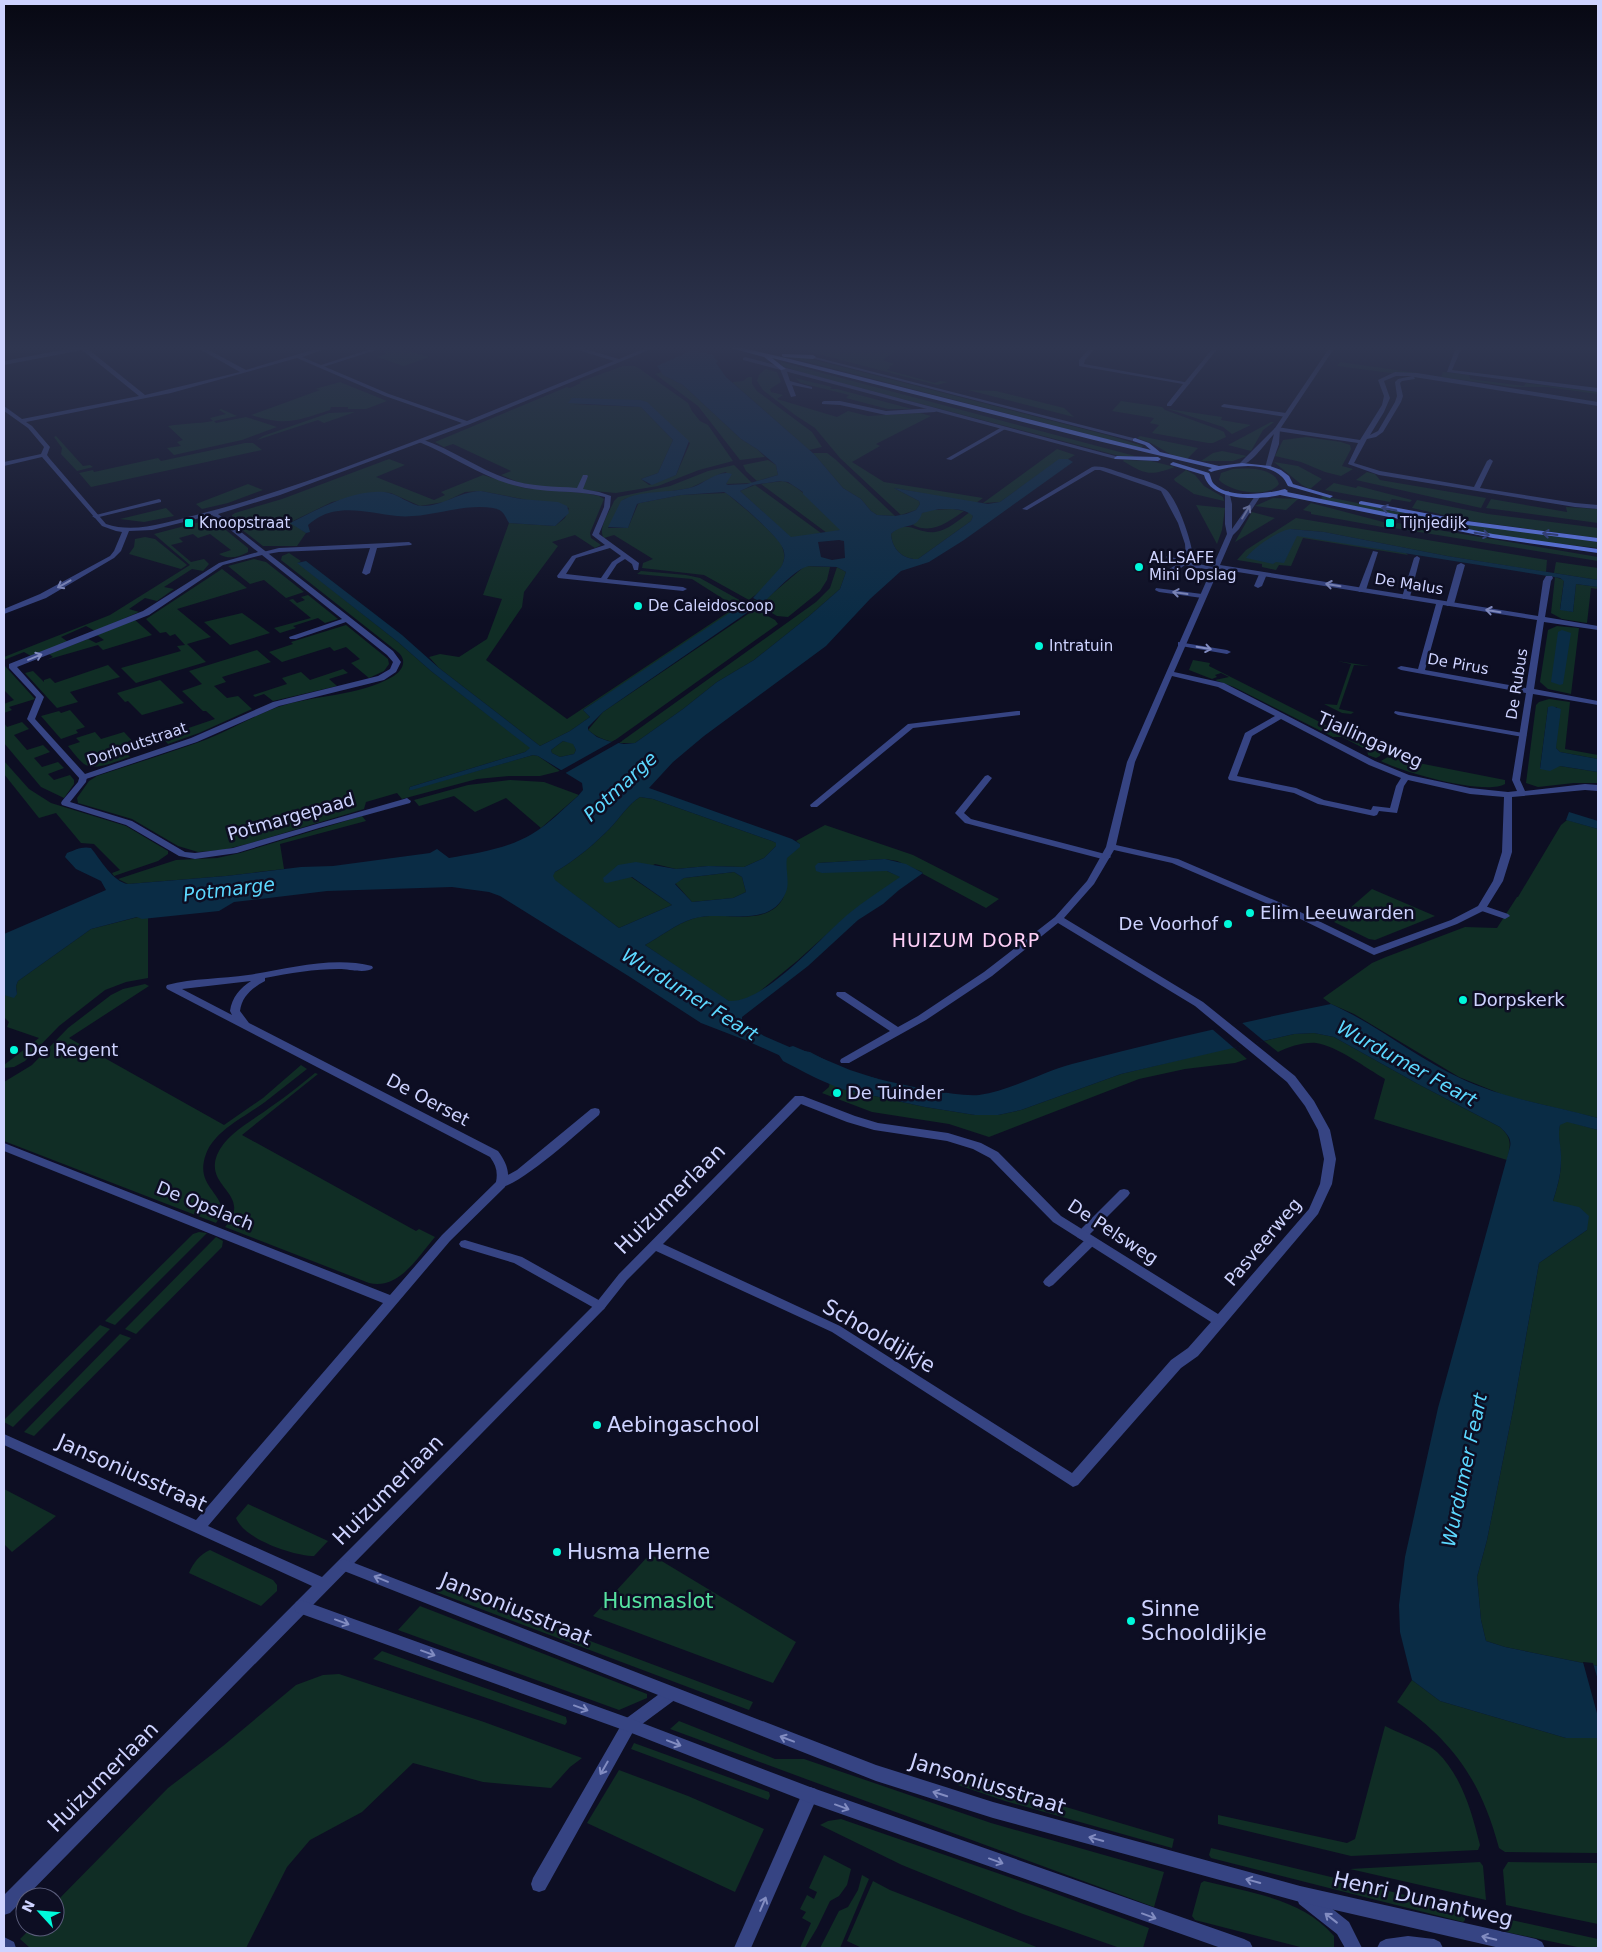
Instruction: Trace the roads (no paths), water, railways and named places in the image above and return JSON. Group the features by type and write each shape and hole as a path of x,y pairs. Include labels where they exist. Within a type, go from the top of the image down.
{"main road":[{"path":"1089,438 1159,457 1207,474"},
{"path":"1135,440 1147,444 1159,457"},
{"path":"1116,458 1159,457 1217,467 1242,464 1268,468 1282,474 1290,485 1339,498 1435,517 1598,540"},
{"path":"1207,474 1217,467"},
{"path":"1207,474 1206,479 1210,484 1227,492 1256,497 1280,493 1494,536 1598,551"},
{"path":"1280,493 1290,485"}],"street":[{"path":"40,438 48,447 44,455"},
{"path":"44,455 95,516 108,527 126,530 161,526 278,494 429,438"},
{"path":"949,459 986,438"},
{"path":"1042,438 1116,458"},
{"path":"1128,438 1135,440"},
{"path":"1242,464 1253,456 1266,438"},
{"path":"1268,468 1270,456 1278,438"},
{"path":"1356,438 1367,438"},
{"path":"1364,439 1351,461 1354,465 1379,473 1575,505 1598,507"},
{"path":"421,441 515,484 545,489 579,490 608,496 607,507 595,535 636,563 636,569"},
{"path":"4,464 44,455"},
{"path":"1476,489 1490,461"},
{"path":"1025,509 1094,468 1101,468 1159,488 1166,492 1188,539 1191,552 1190,559 1161,578"},
{"path":"579,490 585,476"},
{"path":"1227,492 1230,504 1228,526 1230,534"},
{"path":"844,1061 898,1032 966,990 1058,919 1091,882 1108,852 1131,762 1202,596 1230,534 1237,528 1256,497"},
{"path":"95,516 159,501"},
{"name":"Dorhoutstraat","path":"213,513 394,657 397,662 393,670 381,678 370,682 276,704 194,740 83,776 31,719 40,697 12,666 146,614 221,564 262,553"},
{"path":"4,612 43,596 112,557 119,550 126,530"},
{"path":"262,553 279,550 408,544"},
{"path":"366,573 374,546"},
{"path":"610,546 574,557 561,576 603,580 621,584 683,589"},
{"path":"1362,590 1375,552"},
{"path":"603,580 614,563 625,556"},
{"name":"De Malus","path":"1168,557 1215,567 1598,628"},
{"path":"1406,597 1418,558"},
{"path":"1450,604 1460,565"},
{"path":"1258,586 1263,574"},
{"name":"De Rubus","path":"1522,794 1516,780 1542,619 1546,581 1549,578"},
{"path":"1159,590 1202,596"},
{"path":"1421,671 1440,603"},
{"path":"293,637 348,620"},
{"path":"1182,644 1227,652"},
{"name":"De Pirus","path":"1400,668 1598,703"},
{"name":"Tjallingaweg","path":"1169,673 1221,685 1372,763 1406,777 1470,791 1508,794 1585,787 1598,788"},
{"path":"814,805 911,726 1017,713"},
{"path":"1398,713 1523,735"},
{"path":"1281,716 1248,736 1232,778 1296,791 1321,802 1374,813 1376,808 1394,811 1400,786 1406,777"},
{"name":"Potmargepaad","path":"83,776 82,782 66,803 129,822 182,854 208,856 234,851 407,801"},
{"path":"988,778 959,813 968,821 1108,852 1175,861 1285,908 1374,952 1454,922 1482,908 1498,881 1507,852 1508,794"},
{"path":"1482,908 1505,916"},
{"name":"Pasveerweg","path":"1058,919 1199,1004 1290,1080 1310,1104 1324,1130 1330,1159 1326,1184 1314,1212 1193,1352 1176,1364 1073,1481"},
{"name":"De Oerset","path":"368,968 319,966 171,987 494,1154 502,1164 504,1174 501,1184"},
{"name":"De Oerset","path":"249,1026 238,1017 235,1011 237,1000 251,985 271,974"},
{"path":"841,994 898,1032"},
{"name":"De Pelsweg","path":"799,1099 878,1127 948,1137 977,1146 994,1155 1057,1219 1219,1321"},
{"name":"Huizumerlaan","path":"4,1907 600,1306 622,1277 799,1099"},
{"path":"198,1528 446,1238 501,1184 521,1173 595,1112"},
{"name":"De Opslach","path":"4,1147 392,1301"},
{"path":"1049,1282 1124,1193"},
{"path":"465,1244 518,1260 600,1306"},
{"name":"Schooldijkje","path":"654,1245 836,1330 1073,1481"},
{"name":"Jansoniusstraat","path":"5,1442 324,1585"},
{"name":"Jansoniusstraat","path":"344,1565 876,1773 993,1810 1300,1894"},
{"path":"301,1607 629,1726 810,1796 1244,1948"},
{"path":"539,1884 629,1726 671,1694"},
{"path":"742,1948 810,1796"},
{"path":"1300,1894 1343,1928 1354,1948"},
{"name":"Henri Dunantweg","path":"1300,1894 1536,1948"},
{"path":"4,1944 8,1948"},
{"path":"1386,1948 1408,1944 1434,1948"}],"water":[{"path":"671,438 686,438 689,441 676,475 652,485 641,479 658,473 673,440"},
{"name":"Potmarge","path":"796,438 814,454 843,488 861,499 877,515 895,516 906,514 916,510 920,504 919,501 894,488 988,504 1000,502 1059,459 1068,459 1073,462 964,540 929,562 901,571 870,599 826,646 704,736 673,762 649,788 792,839 800,844 800,847 787,858 788,884 786,892 779,904 769,911 757,915 692,919 674,927 645,945 729,1001 743,999 759,992 775,981 847,915 900,877 887,871 822,873 816,871 815,866 818,863 885,859 906,864 923,873 883,904 858,920 808,966 742,1017 742,1022 764,1036 794,1049 810,1052 831,1063 831,1067 822,1074 818,1071 814,1073 803,1066 745,1040 701,1023 500,896 489,892 452,887 327,891 234,902 219,911 142,919 137,917 91,929 18,981 16,986 17,994 14,998 4,995 4,934 106,890 101,881 76,869 65,857 67,853 76,850 91,848 112,875 128,884 226,876 301,867 333,866 430,853 437,849 449,858 492,850 512,843 538,830 550,821 578,796 583,790 582,783 538,756 533,755 409,790 410,787 525,752 530,748 297,563 306,561 540,746 570,731 590,717 583,710 737,608 741,606 751,610 603,712 588,727 588,730 597,737 608,741 624,744 635,743 717,682 754,660 808,617 840,589 846,572 837,567 809,566 798,571 763,603 753,598 781,567 784,559 784,550 763,525 737,501 724,492 681,495 640,503 637,504 628,528 608,527 621,501 629,497 693,487 722,473 732,474 726,484 728,485 747,484 778,475 776,465 757,449 741,439","holes":["780,481 788,482 803,492 840,530 791,537 740,491 753,485","939,509 953,509 962,510 973,516 971,521 918,559 908,558 896,549 891,534 900,528 917,522 922,513","844,541 845,558 832,560 821,557 818,542","563,741 573,744 576,750 574,754 560,757 552,753 551,750","640,797 653,799 772,841 776,843 776,846 764,858 744,867 708,866 676,869 636,862 618,865 603,878 604,882 607,883 632,877 672,905 619,928 555,880 553,876 555,872 600,838 625,810","734,872 742,877 746,892 733,898 692,902 675,884 684,878"]},
{"path":"481,491 521,499 558,502 567,506 569,513 555,526 509,523 499,510 481,507 409,516 340,511 322,515 308,525 310,532 306,533 290,523 323,507 360,494 384,492 422,506 437,504 465,494"},
{"path":"1290,529 1324,532 1447,556 1598,580 1598,587 1576,584 1573,612 1560,610 1564,581 1560,578 1297,536 1284,563 1276,562 1273,564 1246,558 1266,540"},
{"path":"1562,630 1571,633 1563,684 1560,685 1551,682 1558,632"},
{"path":"1552,706 1561,709 1556,748 1560,752 1598,759 1598,772 1560,766 1550,771 1540,769 1548,707"},
{"path":"1569,812 1598,821 1598,829 1566,820"},
{"path":"1331,1004 1364,1021 1443,1070 1460,1078 1511,1096 1598,1118 1598,1130 1567,1122 1560,1125 1561,1166 1553,1201 1579,1207 1589,1216 1587,1230 1539,1263 1513,1410 1487,1540 1477,1577 1481,1620 1486,1641 1505,1647 1598,1666 1598,1738 1566,1738 1440,1701 1412,1680 1400,1632 1399,1605 1405,1557 1438,1408 1510,1147 1509,1138 1500,1127 1334,1037 1314,1033 1294,1034 1121,1074 1021,1110 998,1115 975,1115 925,1107 842,1089 830,1081 829,1078 842,1069 934,1091 962,1095 979,1095 1014,1086 1061,1067 1201,1032"}],"waterway":[{"name":"Wurdumer Feart","path":"793,1055 840,1077 868,1086"}],"place":[{"name":"Knoopstraat","path":"189,523"},
{"name":"Tijnjedijk","path":"1390,523"},
{"name":"ALLSAFE Mini Opslag","path":"1139,567"},
{"name":"De Caleidoscoop","path":"638,606"},
{"name":"Intratuin","path":"1039,646"},
{"name":"Elim Leeuwarden","path":"1250,913"},
{"name":"De Voorhof","path":"1228,924"},
{"name":"Dorpskerk","path":"1463,1000"},
{"name":"De Regent","path":"14,1050"},
{"name":"De Tuinder","path":"837,1093"},
{"name":"Aebingaschool","path":"597,1425"},
{"name":"Husma Herne","path":"557,1552"},
{"name":"Sinne Schooldijkje","path":"1131,1621"}],"district":[{"name":"HUIZUM DORP","path":"966,940"}],"park label":[{"name":"Husmaslot","path":"658,1601"}]}
